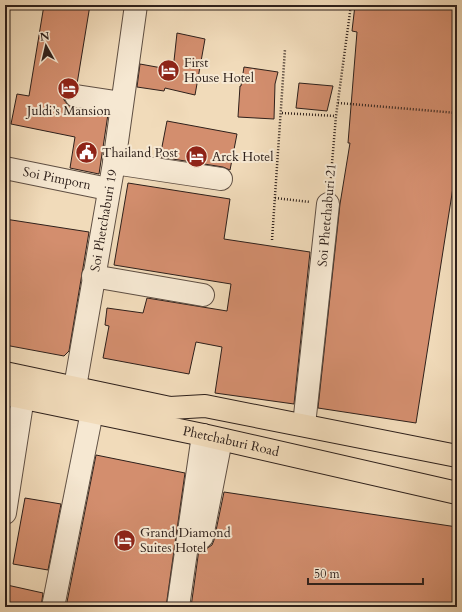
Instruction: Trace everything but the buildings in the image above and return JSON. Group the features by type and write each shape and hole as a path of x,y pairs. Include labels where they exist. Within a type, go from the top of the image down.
{"main road":[{"name":"Phetchaburi Road","path":"5,373 170,408 205,406 457,456"},
{"name":"Phetchaburi Road","path":"16,400 92,412 212,437 457,493"}],"street":[{"name":"Soi Phetchaburi 19","path":"75,387 108,189 114,163 136,5"},
{"path":"76,96 122,103"},
{"path":"114,163 221,179"},
{"name":"Soi Pimporn","path":"5,168 108,189"},
{"name":"Soi Phetchaburi 21","path":"304,425 328,204"},
{"path":"93,276 203,295"},
{"path":"5,513 16,400"},
{"path":"52,607 92,412"},
{"path":"190,607 199,553 212,437"},
{"path":"178,607 212,437"}],"path":[{"name":"Soi Phetchaburi 21","path":"328,204 336,116 351,5"},
{"path":"272,240 282,113 284,49"},
{"path":"338,103 457,112"},
{"path":"282,113 336,116"},
{"path":"275,198 328,204"}],"place":[{"name":"First House Hotel","path":"168,70"},
{"name":"Juldi’s Mansion","path":"69,89"},
{"name":"Thailand Post","path":"87,153"},
{"name":"Arck Hotel","path":"197,157"},
{"name":"Grand Diamond Suites Hotel","path":"125,540"}]}
